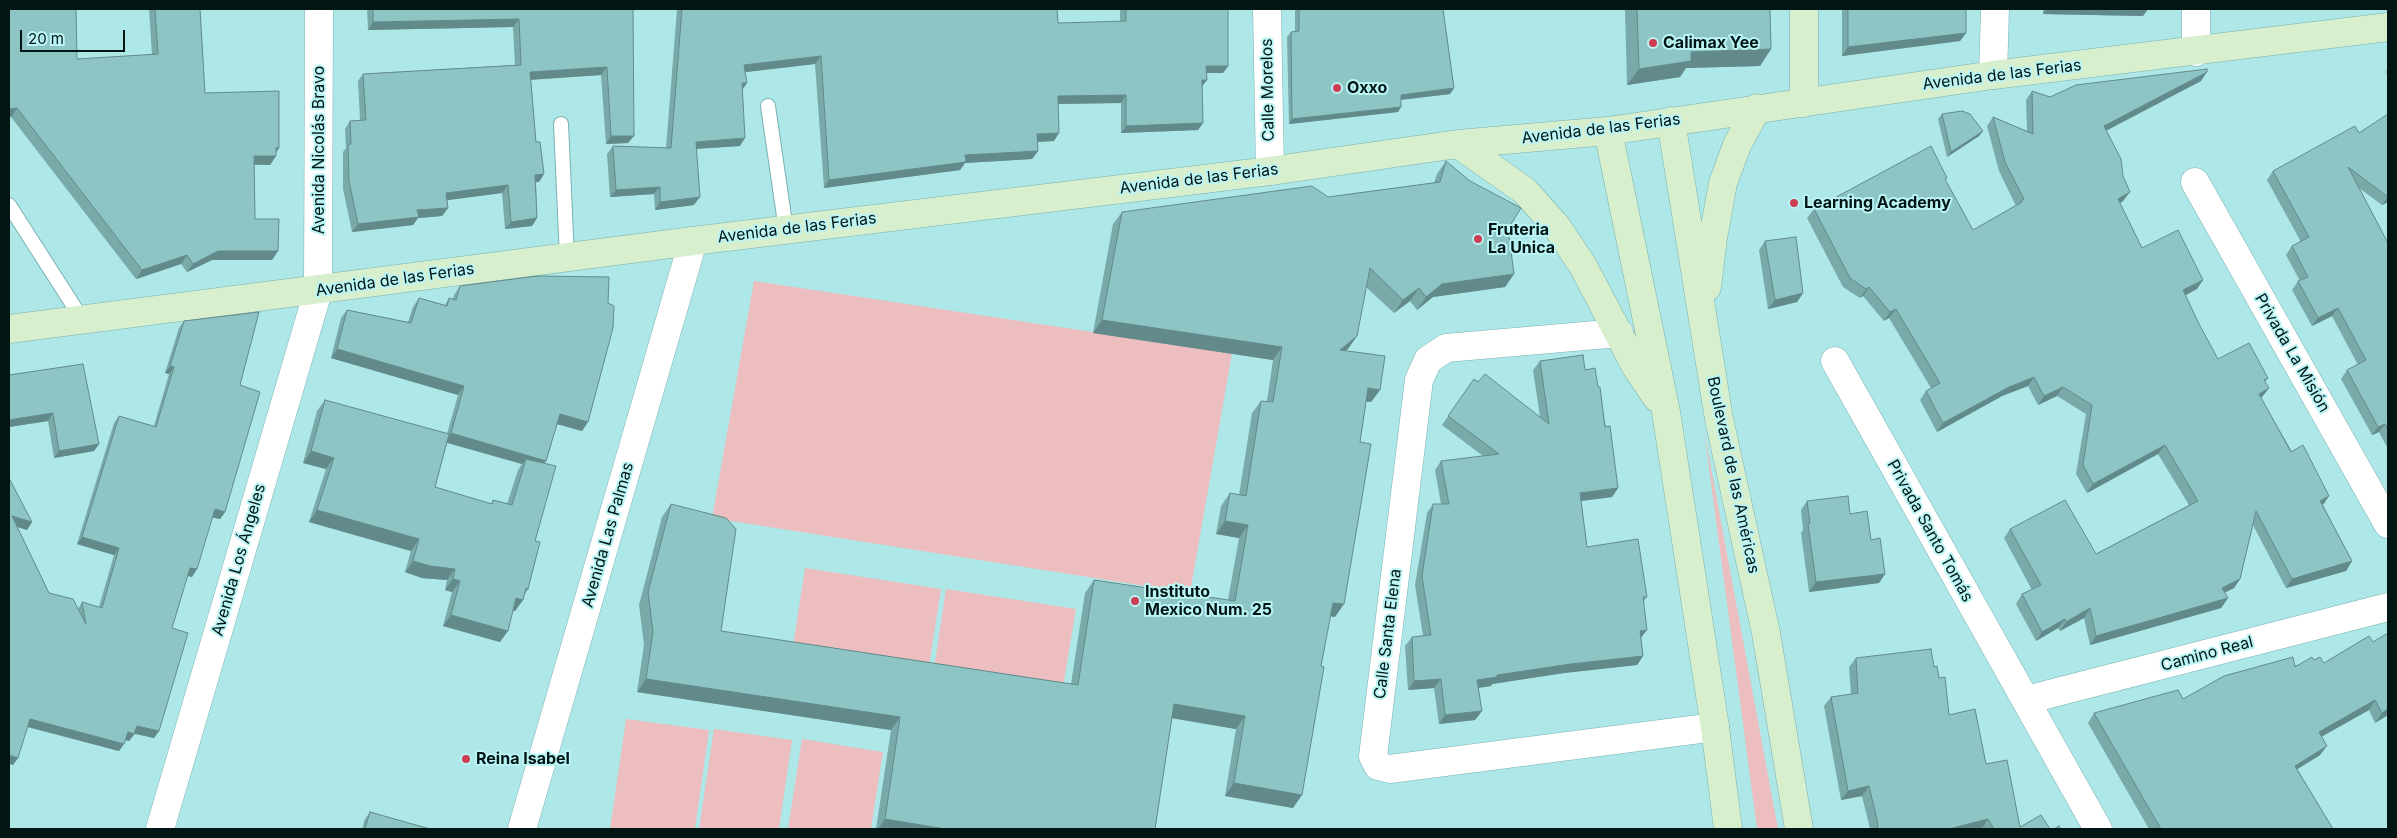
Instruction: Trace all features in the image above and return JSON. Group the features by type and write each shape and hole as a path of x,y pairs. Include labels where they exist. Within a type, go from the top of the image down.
{"main road":[{"path":"1804,9 1804,103"},
{"name":"Avenida de las Ferias","path":"9,329 694,241 1270,171 1458,144 1608,131 1672,120 1993,75 2196,52 2388,27"},
{"path":"1704,320 1713,238 1723,183 1737,145 1757,108"},
{"name":"Boulevard de las Américas","path":"1672,120 1719,419 1766,633 1799,829"},
{"path":"1608,131 1666,412 1715,727 1728,829"},
{"path":"1458,144 1525,191 1557,227 1583,266 1636,367 1666,412"}],"street":[{"name":"Avenida Nicolás Bravo","path":"318,290 319,9"},
{"name":"Calle Morelos","path":"1267,9 1270,171"},
{"path":"1993,75 1995,9"},
{"path":"2196,9 2196,52"},
{"name":"Privada La Misión","path":"2195,182 2388,524"},
{"name":"Avenida Las Palmas","path":"522,829 694,241"},
{"name":"Avenida Los Ángeles","path":"160,829 318,290"},
{"name":"Calle Santa Elena","path":"1619,333 1446,348 1428,360 1419,380 1373,756 1378,766 1390,769 1715,727"},
{"name":"Privada Santo Tomás","path":"1834,361 2098,829"},
{"name":"Camino Real","path":"2026,700 2388,607"}],"lane":[{"path":"768,106 786,230"},
{"path":"561,124 567,258"},
{"path":"9,205 82,320"}],"shaded area":[{"path":"754,281 1232,353 1190,593 712,518"},
{"path":"1704,430 1778,829 1757,829"},
{"path":"805,568 941,589 929,666 793,646"},
{"path":"946,589 1076,609 1063,687 934,668"},
{"path":"626,719 709,730 695,829 610,829"},
{"path":"714,729 792,740 779,829 699,829"},
{"path":"802,739 883,752 871,829 788,829"}],"building":[{"path":"9,9 76,9 77,59 158,54 155,9 200,9 205,93 279,91 279,148 276,148 276,156 254,156 255,219 279,219 278,251 218,251 193,264 187,255 142,270 17,108 9,109"},
{"path":"373,9 633,9 634,136 611,136 607,67 530,72 536,142 540,142 544,174 535,175 537,218 511,222 508,185 446,193 448,208 417,210 419,217 358,224 349,181 348,145 351,144 350,121 366,120 363,74 521,65 519,19 373,22"},
{"path":"682,9 1057,9 1058,23 1126,21 1126,9 1228,9 1228,66 1206,66 1207,80 1202,80 1203,123 1126,126 1126,95 1058,96 1059,133 1037,134 1038,151 965,155 966,162 829,180 821,56 744,65 747,83 742,83 745,138 696,142 700,197 660,202 660,187 616,190 613,146 671,148"},
{"path":"1299,9 1443,9 1454,88 1401,95 1401,107 1292,119 1291,32 1299,31"},
{"path":"1637,9 1770,9 1771,49 1691,52 1691,61 1639,69"},
{"path":"1848,9 1966,9 1966,33 1848,47"},
{"path":"2207,69 2207,72 2104,126 2121,159 2123,176 2130,192 2118,199 2142,248 2178,230 2203,280 2183,290 2199,324 2218,359 2249,343 2268,378 2264,380 2269,388 2259,394 2291,452 2303,445 2329,496 2320,501 2352,561 2292,579 2256,511 2240,579 2222,588 2228,598 2096,636 2090,608 2066,622 2065,619 2042,632 2022,594 2041,585 2010,529 2065,500 2096,554 2198,501 2165,445 2093,484 2083,465 2092,405 2063,387 2044,396 2034,377 2009,387 1943,423 1926,391 1940,383 1896,309 1890,312 1869,287 1866,289 1850,278 1814,209 1931,146 1947,178 1945,179 1973,230 2022,202 2024,199 2005,162 1993,117 2033,134 2032,91 2050,97 2076,85"},
{"path":"1962,111 1970,114 1983,131 1951,152 1942,114"},
{"path":"2388,114 2388,197 2348,167 2388,243 2388,429 2385,424 2378,427 2347,370 2366,360 2338,308 2318,318 2298,281 2308,277 2292,246 2309,237 2273,171 2355,126 2359,133"},
{"path":"1446,161 1470,181 1521,208 1508,229 1514,274 1442,284 1426,297 1419,288 1403,300 1370,268 1357,336 1340,350 1385,356 1380,390 1368,388 1360,442 1371,444 1344,604 1333,603 1321,666 1324,667 1302,795 1234,783 1245,716 1174,704 1155,829 945,829 885,819 900,717 646,679 653,632 648,592 671,504 726,518 736,529 721,631 1078,685 1094,580 1235,601 1248,525 1225,521 1230,493 1246,496 1261,401 1273,402 1282,347 1102,320 1122,212 1312,186 1328,197 1440,182"},
{"path":"1796,237 1803,293 1775,300 1765,241"},
{"path":"537,276 609,277 608,303 614,306 613,328 588,422 560,414 546,461 451,433 464,386 337,349 347,310 411,323 419,298 447,306 449,298 456,300 460,286"},
{"path":"259,312 240,385 260,392 225,512 215,509 197,569 190,568 172,628 188,633 159,731 137,726 134,734 128,732 124,744 30,719 18,758 9,755 9,478 32,522 12,516 49,593 73,599 86,624 82,602 102,608 119,548 82,537 119,416 156,427 174,367 170,366 184,321"},
{"path":"1583,355 1585,370 1595,368 1598,387 1600,387 1605,427 1610,426 1618,488 1580,493 1587,547 1638,539 1647,597 1643,597 1647,630 1640,631 1643,656 1571,664 1497,675 1497,677 1477,680 1482,711 1445,715 1441,679 1414,681 1412,637 1431,635 1422,576 1433,504 1449,504 1441,461 1499,454 1448,416 1474,379 1478,382 1485,374 1549,424 1540,361"},
{"path":"83,364 99,444 59,451 53,413 9,420 9,375"},
{"path":"325,400 449,434 435,487 492,504 493,500 512,505 526,459 556,466 535,541 540,542 528,589 526,588 523,600 516,598 508,631 451,615 460,581 453,579 455,569 430,566 413,561 419,539 317,510 334,458 311,451"},
{"path":"1848,496 1850,514 1867,511 1871,540 1880,538 1885,574 1816,582 1808,524 1810,523 1807,501"},
{"path":"2388,633 2388,709 2382,713 2375,700 2319,732 2327,746 2295,766 2333,829 2161,829 2094,713 2178,690 2183,699 2224,676 2293,657 2295,667 2312,657 2314,660 2320,657 2324,663 2369,636 2373,642"},
{"path":"1931,649 1934,667 1937,666 1939,678 1945,677 1949,715 1975,709 1986,764 2007,760 2020,827 2041,815 2050,829 1994,829 1988,819 1949,829 1877,829 1878,824 1869,786 1848,791 1831,697 1858,693 1856,658"},
{"path":"370,812 430,829 365,829"}],"place":[{"name":"Calimax Yee","path":"1653,43"},
{"name":"Oxxo","path":"1337,88"},
{"name":"Learning Academy","path":"1794,203"},
{"name":"Fruteria La Unica","path":"1478,239"},
{"name":"Instituto Mexico Num. 25","path":"1135,601"},
{"name":"Reina Isabel","path":"466,759"}]}
